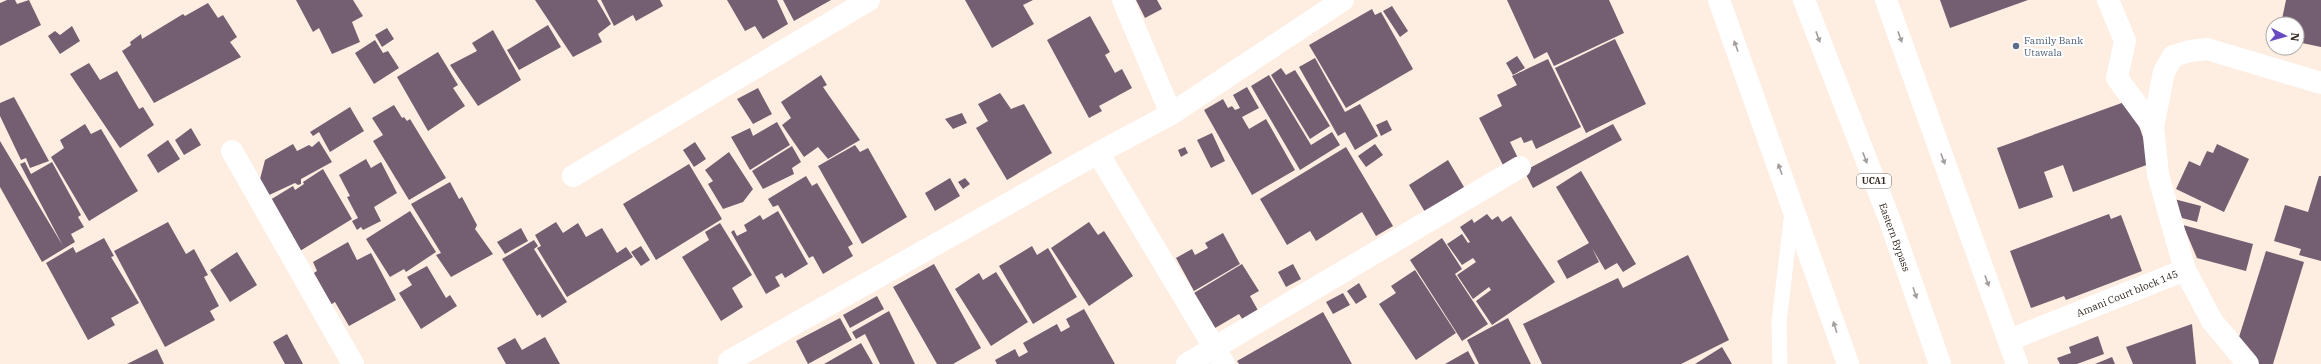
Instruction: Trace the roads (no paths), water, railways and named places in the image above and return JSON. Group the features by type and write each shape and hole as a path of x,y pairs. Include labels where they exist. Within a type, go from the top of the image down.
{"street":[{"path":"573,176 869,0"},
{"path":"1123,0 1171,114"},
{"path":"729,361 1098,153 1171,114 1343,0"},
{"path":"1719,0 1848,364"},
{"name":"Eastern Bypass","path":"1804,0 1889,218 1940,364"},
{"path":"1886,0 2017,364"},
{"path":"2108,0 2125,41 2117,78 2153,127"},
{"name":"Amani Court block 145","path":"2248,364 2212,321 2185,270 2158,174 2153,127 2164,72 2173,56 2190,51 2207,49 2321,83"},
{"path":"232,151 353,364"},
{"path":"1098,153 1220,356"},
{"path":"1187,364 1220,356 1520,167"},
{"name":"Amani Court block 145","path":"2008,340 2185,270"}],"lane":[{"path":"1780,364 1779,322 1793,206"}],"place":[{"name":"Family Bank Utawala","path":"2016,46"}]}
